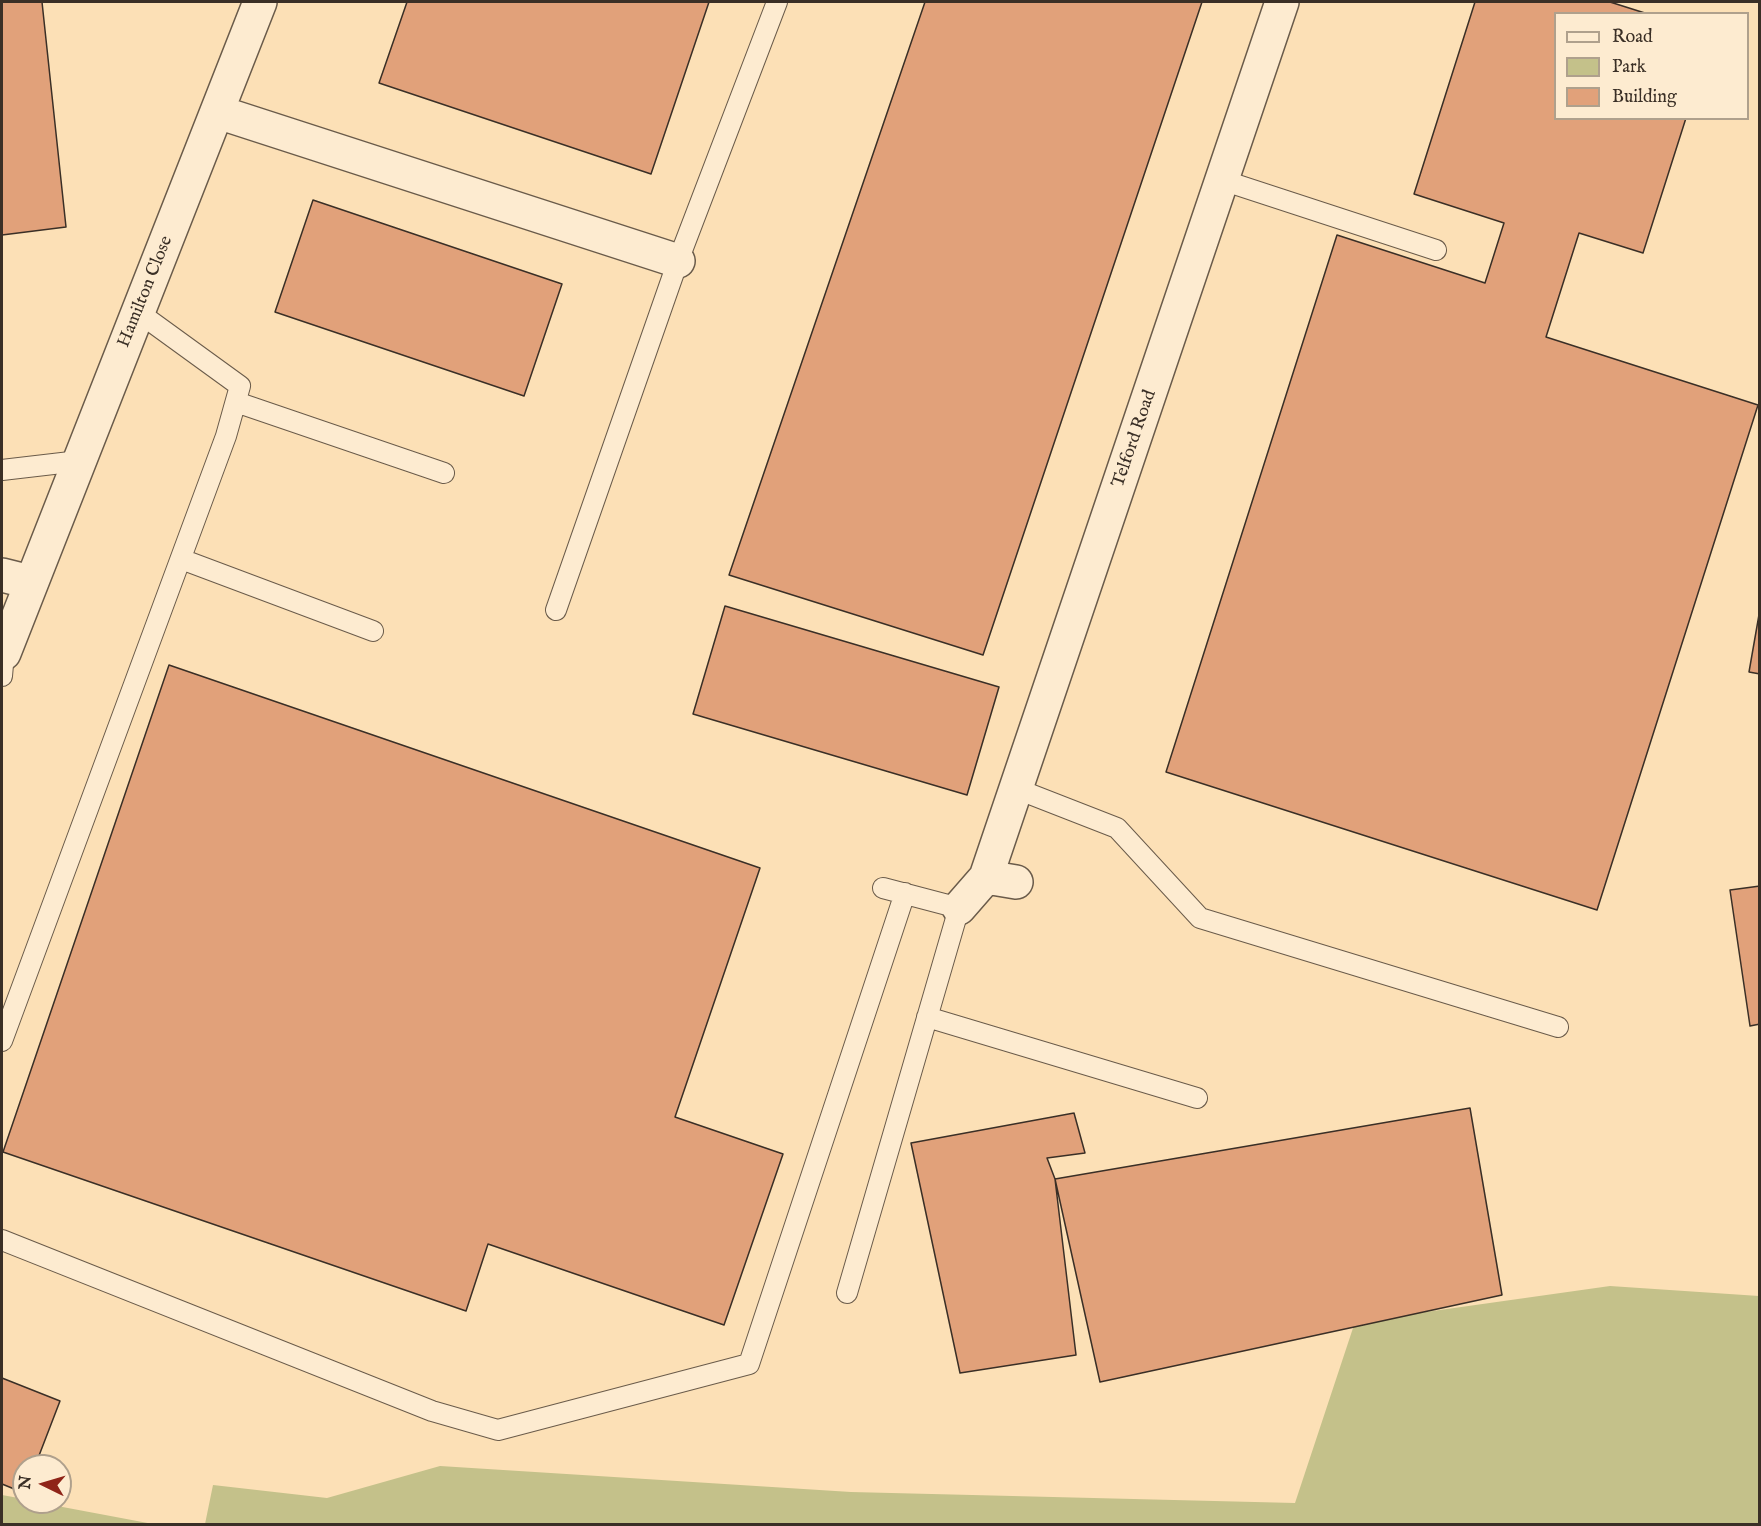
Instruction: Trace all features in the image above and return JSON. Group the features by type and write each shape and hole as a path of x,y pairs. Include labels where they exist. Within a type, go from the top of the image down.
{"street":[{"name":"Hamilton Close","path":"3,665 16,579 79,461 260,2"},
{"name":"Telford Road","path":"959,908 1001,880 1017,789 1282,2"},
{"path":"218,112 678,261"}],"lane":[{"path":"556,610 678,261 777,2"},
{"path":"1222,180 1436,250"},
{"path":"2,1041 226,436 240,386 138,312"},
{"path":"236,402 444,473"},
{"path":"2,470 79,461"},
{"path":"181,559 373,631"},
{"path":"1017,789 1117,828 1200,918 1558,1028"},
{"path":"847,1293 959,908 883,888"},
{"path":"2,1240 432,1411 498,1430 749,1364 905,893"},
{"path":"927,1017 1197,1098"}],"green space":[{"path":"1610,1286 1759,1296 1759,1524 205,1524 213,1485 327,1498 440,1466 851,1492 1295,1503 1355,1322"},
{"path":"2,1495 12,1497 12,1514 72,1514 72,1509 153,1524 2,1524"}],"building":[{"path":"2,2 42,2 66,227 2,235"},
{"path":"407,2 709,2 651,174 379,83"},
{"path":"925,2 1202,2 983,655 729,575"},
{"path":"1475,2 1610,2 1642,12 1554,12 1554,120 1685,120 1643,253 1579,233 1546,337 1758,405 1597,910 1166,772 1337,235 1485,283 1504,223 1414,194"},
{"path":"313,200 562,284 524,396 275,312"},
{"path":"725,606 999,687 967,795 693,714"},
{"path":"1760,609 1760,674 1749,672"},
{"path":"169,665 760,868 675,1117 783,1154 724,1325 488,1244 466,1311 3,1152"},
{"path":"1760,886 1760,1024 1750,1026 1730,890"},
{"path":"1470,1108 1502,1295 1100,1382 1055,1179"},
{"path":"1074,1113 1085,1153 1047,1158 1055,1179 1076,1355 960,1373 911,1143"},
{"path":"2,1378 60,1401 40,1454 12,1454 12,1488 2,1484"}]}
